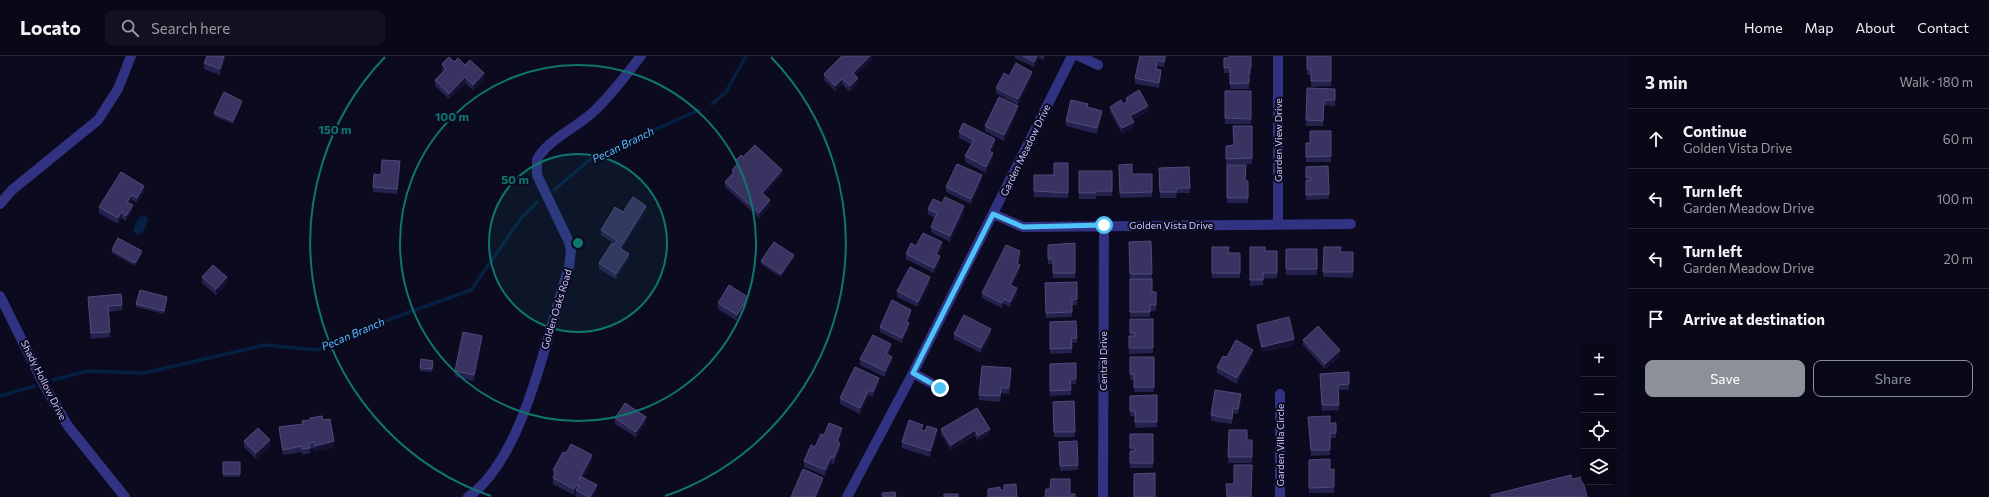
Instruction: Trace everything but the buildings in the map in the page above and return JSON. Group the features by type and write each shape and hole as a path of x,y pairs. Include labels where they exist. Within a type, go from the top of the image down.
{"street":[{"path":"0,204 12,190 98,120 118,89 131,56"},
{"name":"Golden Oaks Road","path":"468,497 477,491 493,474 511,444 522,418 569,267 569,242 537,176 536,160 539,154 590,115 608,98 641,56"},
{"name":"Garden Meadow Drive","path":"847,497 913,373 1072,56"},
{"path":"1079,56 1098,66"},
{"name":"Garden View Drive","path":"1278,56 1278,224"},
{"name":"Golden Vista Drive","path":"993,214 1023,227 1104,225 1351,224"},
{"name":"Central Drive","path":"1103,497 1104,225"},
{"name":"Shady Hollow Drive","path":"0,296 46,389 68,426 125,497"},
{"path":"913,373 940,388"},
{"name":"Garden Villa Circle","path":"1280,394 1280,497"}],"water":[{"path":"144,215 148,219 147,223 143,231 138,236 133,231 137,220 140,219 139,217"}],"waterway":[{"name":"Pecan Branch","path":"712,104 726,92 746,56"},
{"name":"Pecan Branch","path":"554,190 593,157 699,110"},
{"name":"Pecan Branch","path":"53,380 87,371 144,373 265,345 317,350 393,318 471,290 522,217 537,202"},
{"name":"Pecan Branch","path":"0,396 34,386"}],"route":[{"path":"940,388 913,373 993,214 1023,227 1104,225"}]}
